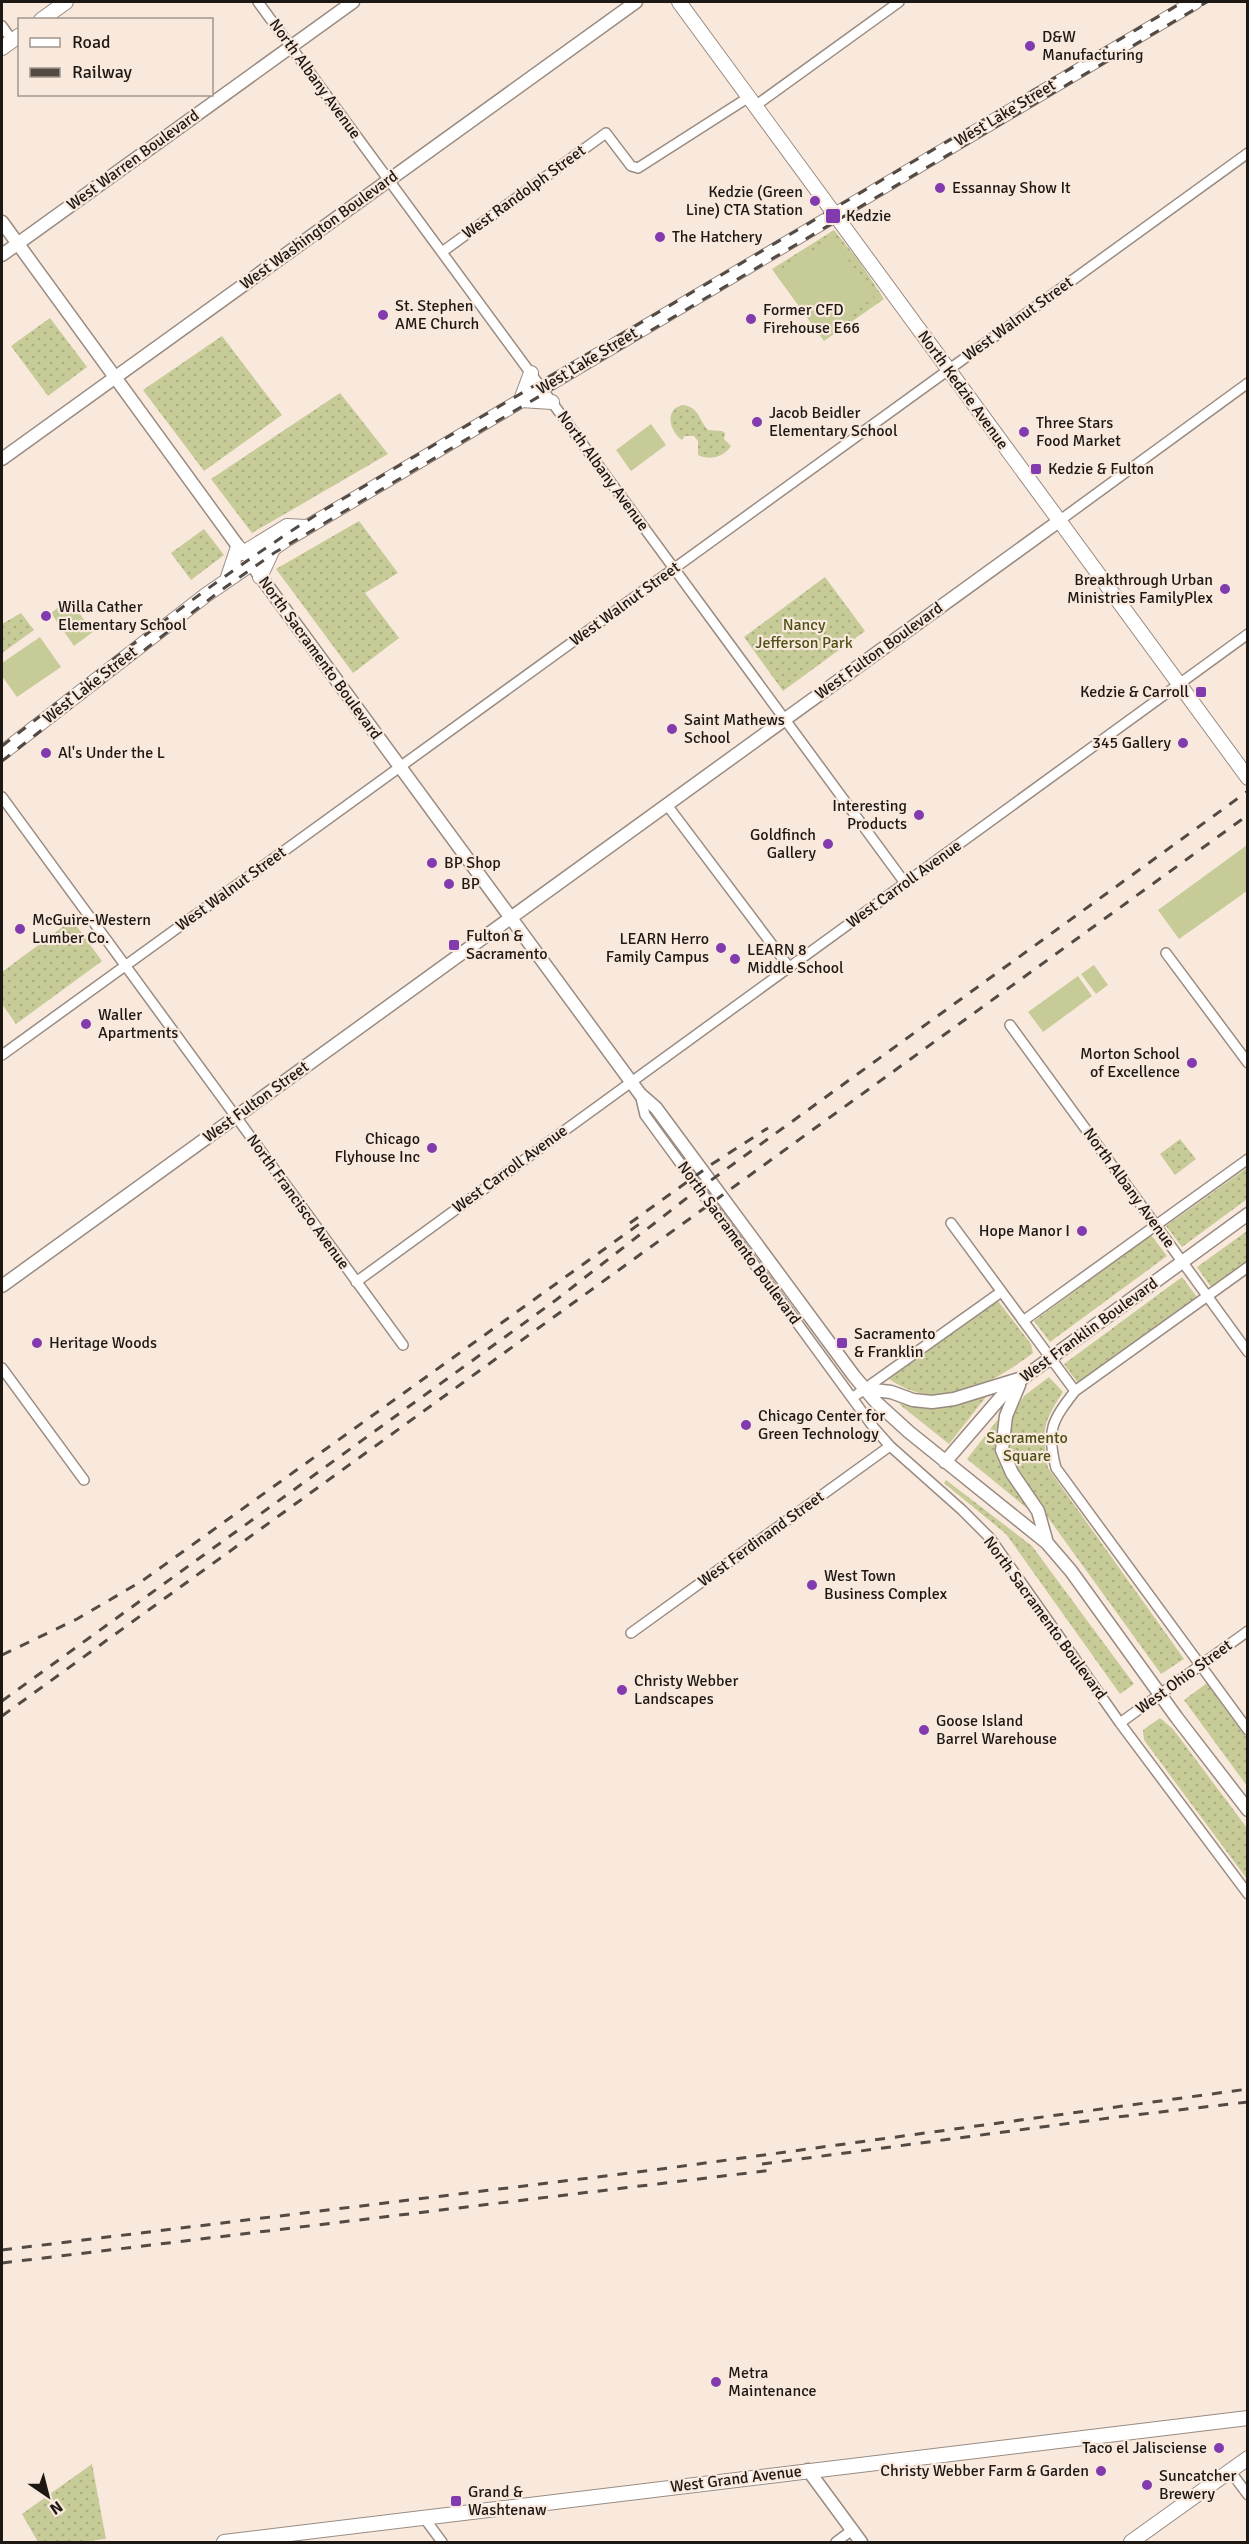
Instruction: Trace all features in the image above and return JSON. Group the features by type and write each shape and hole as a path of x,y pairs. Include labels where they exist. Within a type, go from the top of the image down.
{"main road":[{"path":"44,18 66,2"},
{"name":"North Kedzie Avenue","path":"679,2 1248,778"},
{"name":"West Lake Street","path":"2,753 250,562 1195,2"},
{"path":"531,373 521,400 552,402"},
{"path":"227,580 288,526 306,527"},
{"name":"West Grand Avenue","path":"224,2542 425,2519 808,2469 1248,2418"},
{"path":"1131,2542 1248,2458"}],"street":[{"name":"North Albany Avenue","path":"258,2 905,883"},
{"name":"West Warren Boulevard","path":"2,255 353,2"},
{"name":"West Washington Boulevard","path":"2,459 636,2"},
{"path":"752,101 898,2"},
{"path":"2,26 11,41"},
{"name":"West Randolph Street","path":"442,252 606,133 631,166 638,168 752,101"},
{"name":"West Walnut Street","path":"2,1054 1248,153"},
{"name":"North Sacramento Boulevard","path":"2,222 510,918 640,1094 656,1108 828,1343 865,1389 909,1432 1047,1544 1071,1570 1160,1694 1248,1810"},
{"name":"West Fulton Boulevard","path":"510,918 1248,382"},
{"name":"West Carroll Avenue","path":"356,1282 1248,634"},
{"name":"North Francisco Avenue","path":"2,797 403,1345"},
{"path":"667,805 789,967"},
{"name":"West Fulton Street","path":"2,1286 510,918"},
{"path":"1166,953 1248,1063"},
{"name":"North Albany Avenue","path":"1010,1025 1248,1352"},
{"name":"North Sacramento Boulevard","path":"640,1094 645,1115 852,1398 890,1446 990,1538 1120,1723 1248,1894"},
{"path":"1023,1321 1248,1159"},
{"name":"West Franklin Boulevard","path":"945,1462 1001,1397 1023,1378 1248,1214"},
{"path":"951,1223 1075,1391"},
{"path":"1248,1267 1075,1391 1057,1414 1050,1430 1050,1447 1056,1468 1248,1730"},
{"path":"852,1398 1002,1292"},
{"path":"2,1368 84,1480"},
{"path":"865,1389 891,1392 913,1400 932,1402 954,1399 1023,1378"},
{"path":"1023,1378 1006,1416 1002,1450 1012,1473 1038,1511 1047,1544"},
{"name":"West Ferdinand Street","path":"631,1633 890,1446"},
{"name":"West Ohio Street","path":"1120,1723 1248,1631"},
{"path":"808,2469 861,2542"},
{"path":"1230,2471 1248,2495"},
{"path":"425,2519 442,2542"},
{"path":"836,2542 852,2530"}],"green space":[{"path":"834,230 859,261 884,299 824,341 772,269"},
{"path":"833,239 874,297 821,336 775,273"},
{"path":"50,318 87,367 48,396 11,346"},
{"path":"222,336 282,415 204,471 143,390"},
{"path":"340,393 388,454 252,533 211,479"},
{"path":"683,405 696,411 708,430 725,433 724,439 731,446 725,453 716,457 703,457 698,455 698,441 694,436 685,436 682,440 678,436 672,426 671,415 677,407"},
{"path":"651,424 666,445 631,471 616,450"},
{"path":"359,521 398,573 365,593 399,638 353,673 276,569"},
{"path":"204,529 224,555 191,580 171,553"},
{"name":"Nancy Jefferson Park","path":"825,577 865,631 783,691 744,637"},
{"path":"69,599 93,632 74,646 51,613"},
{"path":"21,613 34,630 2,653 2,624"},
{"path":"40,637 61,667 17,697 2,676 2,663"},
{"path":"1247,845 1247,891 1179,939 1158,910"},
{"path":"72,920 102,961 16,1024 2,1004 2,972"},
{"path":"1094,965 1108,985 1096,994 1081,974"},
{"path":"1078,976 1092,996 1043,1032 1028,1012"},
{"path":"1180,1139 1196,1159 1175,1175 1160,1154"},
{"path":"1247,1168 1247,1199 1182,1247 1166,1226"},
{"path":"1247,1231 1247,1261 1211,1287 1197,1267"},
{"path":"1151,1235 1167,1256 1050,1342 1034,1321"},
{"path":"1182,1277 1197,1297 1078,1383 1064,1364"},
{"name":"Sacramento Square","path":"998,1301 1031,1344 1033,1353 1017,1365 982,1385 946,1395 927,1394 908,1389 889,1379"},
{"name":"Sacramento Square","path":"1049,1377 1063,1392 1045,1428 1048,1468 1184,1659 1161,1674 1036,1501 1012,1462 1006,1440 1013,1412 1024,1396"},
{"name":"Sacramento Square","path":"989,1393 949,1444 899,1404 920,1406"},
{"name":"Sacramento Square","path":"999,1418 997,1451 1005,1472 1034,1514 967,1459"},
{"path":"946,1480 1032,1546 1134,1684 1120,1694 1006,1534 944,1483"},
{"path":"1207,1683 1247,1738 1247,1786 1184,1700"},
{"path":"1160,1718 1173,1729 1247,1828 1247,1879 1144,1740 1143,1730"},
{"path":"92,2464 106,2539 80,2542 38,2542 22,2514"}],"railway":[{"path":"2,746 200,594 324,510 1183,2"},
{"path":"2,761 220,591 274,553 1207,2"},
{"path":"2,1701 556,1300 692,1194 1248,791"},
{"path":"2,1716 1248,815"},
{"path":"630,1223 712,1164 768,1128"},
{"path":"2,1655 77,1619 142,1581 642,1222"},
{"path":"2,2250 654,2170 1248,2089"},
{"path":"762,2164 1248,2102"},
{"path":"2,2263 773,2170"}],"place":[{"name":"D&W Manufacturing","path":"1030,46"},
{"name":"Essannay Show It","path":"940,188"},
{"name":"Kedzie (Green Line) CTA Station","path":"815,201"},
{"name":"Kedzie","path":"833,216"},
{"name":"The Hatchery","path":"660,237"},
{"name":"St. Stephen AME Church","path":"383,315"},
{"name":"Former CFD Firehouse E66","path":"751,319"},
{"name":"Jacob Beidler Elementary School","path":"757,422"},
{"name":"Three Stars Food Market","path":"1024,432"},
{"name":"Kedzie & Fulton","path":"1036,469"},
{"name":"Breakthrough Urban Ministries FamilyPlex","path":"1225,589"},
{"name":"Willa Cather Elementary School","path":"46,616"},
{"name":"Kedzie & Carroll","path":"1201,692"},
{"name":"Saint Mathews School","path":"672,729"},
{"name":"345 Gallery","path":"1183,743"},
{"name":"Al's Under the L","path":"46,753"},
{"name":"Interesting Products","path":"919,815"},
{"name":"Goldfinch Gallery","path":"828,844"},
{"name":"BP Shop","path":"432,863"},
{"name":"BP","path":"449,884"},
{"name":"McGuire-Western Lumber Co.","path":"20,929"},
{"name":"Fulton & Sacramento","path":"454,945"},
{"name":"LEARN Herro Family Campus","path":"721,948"},
{"name":"LEARN 8 Middle School","path":"735,959"},
{"name":"Waller Apartments","path":"86,1024"},
{"name":"Morton School of Excellence","path":"1192,1063"},
{"name":"Chicago Flyhouse Inc","path":"432,1148"},
{"name":"Hope Manor I","path":"1082,1231"},
{"name":"Heritage Woods","path":"37,1343"},
{"name":"Sacramento & Franklin","path":"842,1343"},
{"name":"Chicago Center for Green Technology","path":"746,1425"},
{"name":"West Town Business Complex","path":"812,1585"},
{"name":"Christy Webber Landscapes","path":"622,1690"},
{"name":"Goose Island Barrel Warehouse","path":"924,1730"},
{"name":"Metra Maintenance","path":"716,2382"},
{"name":"Taco el Jalisciense","path":"1219,2448"},
{"name":"Christy Webber Farm & Garden","path":"1101,2471"},
{"name":"Suncatcher Brewery","path":"1147,2485"},
{"name":"Grand & Washtenaw","path":"456,2501"}]}
